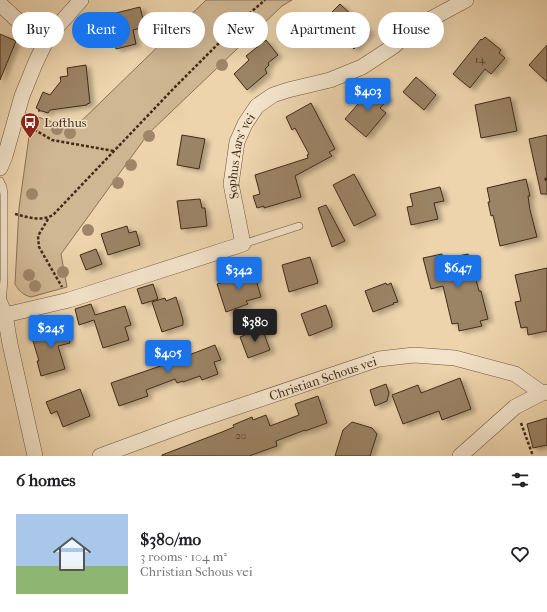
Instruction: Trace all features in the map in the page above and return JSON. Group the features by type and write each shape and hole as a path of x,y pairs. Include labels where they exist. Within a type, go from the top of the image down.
{"street":[{"path":"64,19 81,0"},
{"name":"Sophus Aars' vei","path":"243,244 231,184 237,142 245,124 257,106 272,95 330,80 362,67 394,46 414,28 466,0"},
{"path":"0,4 12,15"},
{"path":"0,168 5,156 22,96 43,48"},
{"path":"35,456 2,308 69,300 243,244"},
{"name":"Christian Schous vei","path":"100,456 184,425 379,358 414,354 455,358 515,374 545,392"},
{"path":"460,456 515,407 545,392"}],"lane":[{"path":"0,181 3,187 4,195 4,279 2,308"},
{"path":"243,244 299,226"}],"path":[{"path":"12,213 41,219 48,218 53,215 175,87 243,19 265,0"},
{"path":"16,118 52,140 115,151"},
{"path":"544,178 547,181"},
{"path":"48,218 38,236 39,247 69,300"},
{"path":"515,407 533,456"}],"shaded area":[{"path":"206,0 292,0 282,6 268,19 268,12 213,12 213,48 238,48 148,134 61,254 67,287 31,297 23,294 15,284 19,208 32,115 73,129 157,48 205,48 205,12 194,12"}],"building":[{"path":"340,4 349,12 332,12"},
{"path":"140,7 141,12 138,12 138,29 133,30 136,44 130,46 130,12 120,12"},
{"path":"0,34 12,39 13,48 0,80"},
{"path":"485,37 501,50 499,53 505,58 491,74 485,69 470,88 453,74 481,39 482,40"},
{"path":"268,42 278,55 268,63 269,65 265,69 267,73 247,90 234,74 249,60 246,56 256,48 268,48"},
{"path":"547,45 547,82 529,65"},
{"path":"86,65 90,103 87,105 50,110 48,113 38,111 40,110 36,108 43,92 50,95 61,81 60,77 68,76 67,68"},
{"path":"416,77 436,95 424,110 403,92"},
{"path":"375,86 389,98 380,108 386,113 366,137 345,119"},
{"path":"510,97 517,131 481,138 475,105"},
{"path":"311,103 335,149 329,152 332,156 295,176 301,197 264,208 264,206 257,208 253,196 260,194 255,175 308,158 307,155 309,154 295,128 292,130 286,117"},
{"path":"182,135 205,139 199,169 177,165"},
{"path":"547,135 547,194 541,194 529,139"},
{"path":"354,174 376,215 354,226 333,185"},
{"path":"526,179 530,196 528,196 530,210 537,237 500,246 493,215 491,216 487,188"},
{"path":"440,187 444,201 434,203 438,219 411,225 407,207 413,206 410,194"},
{"path":"200,199 202,208 205,208 207,226 181,229 177,201"},
{"path":"326,205 345,241 332,247 318,208"},
{"path":"127,226 129,233 136,231 140,245 108,255 101,234"},
{"path":"96,249 102,264 86,270 80,255"},
{"path":"442,254 443,259 468,254 470,257 488,319 480,321 482,326 459,331 458,323 452,324 443,286 431,289 423,258"},
{"path":"310,257 318,283 289,292 282,265"},
{"path":"547,268 547,331 528,335 527,327 521,328 515,302 521,301 515,275"},
{"path":"253,269 261,297 246,301 248,304 226,312 217,284 236,278 235,275"},
{"path":"386,283 387,285 391,283 398,302 373,312 365,291"},
{"path":"153,284 158,299 142,304 137,289"},
{"path":"176,297 183,320 183,325 162,332 152,302 165,298 166,301"},
{"path":"91,304 95,315 125,306 131,325 125,327 129,340 103,348 94,320 79,325 75,309"},
{"path":"326,305 332,322 332,327 309,336 301,314"},
{"path":"64,324 70,343 58,346 65,369 41,376 37,361 39,361 33,341 36,340 34,334"},
{"path":"262,328 270,350 248,358 240,337"},
{"path":"215,345 221,360 214,362 218,374 202,380 200,376 177,383 175,379 146,390 148,396 119,406 111,383 169,363 167,359 188,351 189,355"},
{"path":"460,378 471,409 442,420 439,411 403,424 392,395 418,385 421,393"},
{"path":"386,384 389,393 387,401 375,406 370,390"},
{"path":"80,389 90,416 63,427 57,411 51,414 46,402"},
{"path":"318,396 327,423 276,441 277,446 249,456 162,456 234,427 233,425 252,417 253,420 266,415 270,426 299,415 295,404"},
{"path":"547,418 547,445 533,448 527,424"},
{"path":"352,422 372,428 377,434 370,456 335,456 343,430"}],"place":[{"name":"Lofthus","path":"30,139"}]}
